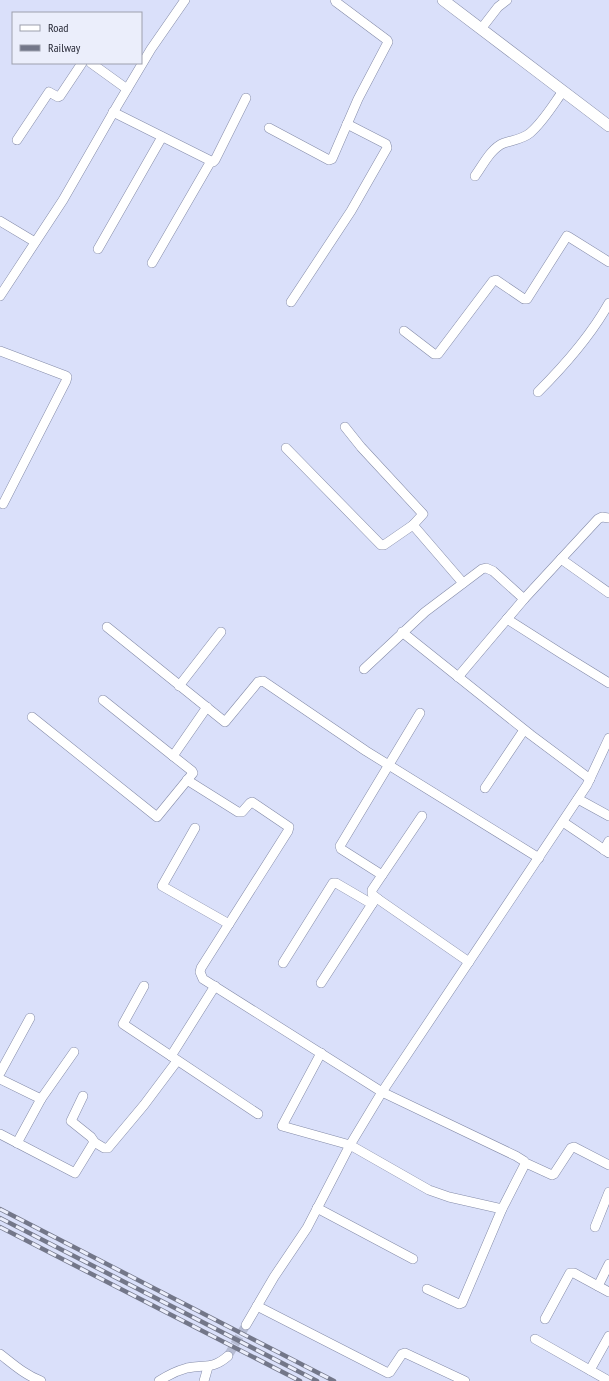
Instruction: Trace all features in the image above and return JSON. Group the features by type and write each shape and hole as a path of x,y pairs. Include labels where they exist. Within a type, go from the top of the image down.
{"street":[{"path":"0,296 63,200 113,112 183,0"},
{"path":"269,128 331,160 358,99 388,42 335,0"},
{"path":"443,0 609,126"},
{"path":"482,29 498,7 507,0"},
{"path":"17,140 49,92 58,97 60,96 81,64"},
{"path":"92,64 127,89"},
{"path":"475,176 492,152 497,148 503,144 516,141 530,133 563,91"},
{"path":"152,263 211,162 215,160 246,98"},
{"path":"113,112 211,162"},
{"path":"291,302 351,211 387,148 386,144 347,124"},
{"path":"98,249 162,137"},
{"path":"0,221 36,242"},
{"path":"404,331 434,354 438,354 493,281 496,280 524,299 527,299 567,236 609,262"},
{"path":"538,392 585,341 609,303"},
{"path":"0,352 67,377 3,504"},
{"path":"286,448 381,545 384,545 413,525 423,514 361,447 345,427"},
{"path":"458,677 524,599 598,519 602,516 609,518"},
{"path":"413,525 463,583"},
{"path":"561,559 609,593"},
{"path":"364,669 425,612 482,569 490,569 524,599"},
{"path":"507,619 609,683"},
{"path":"107,627 226,722 258,682 263,681 388,764 538,858"},
{"path":"180,686 221,632"},
{"path":"402,632 524,730 590,779"},
{"path":"32,717 156,817 193,774 192,771 103,700"},
{"path":"173,756 207,707"},
{"path":"382,875 341,849 340,846 420,713"},
{"path":"485,788 524,730"},
{"path":"246,1325 274,1276 307,1228 350,1145 382,1092 578,799 590,779 609,738"},
{"path":"188,780 238,812 242,812 252,802 289,827 288,832 201,968 201,976 382,1092 516,1156 526,1164 552,1175 571,1148 574,1147 609,1165"},
{"path":"578,799 609,816"},
{"path":"375,901 371,891 422,816"},
{"path":"563,822 606,852 609,841"},
{"path":"195,828 162,886 229,924"},
{"path":"284,963 333,883 375,901 469,962"},
{"path":"321,983 375,901"},
{"path":"144,986 123,1024 258,1114"},
{"path":"84,1096 71,1122 91,1137 95,1143 104,1148 108,1148 144,1105 174,1059 215,986"},
{"path":"0,1073 30,1018"},
{"path":"17,1143 41,1099 74,1052"},
{"path":"321,1053 282,1126 350,1145 435,1192 449,1197 502,1209"},
{"path":"0,1079 41,1099"},
{"path":"0,1134 75,1173 93,1143 95,1143"},
{"path":"427,1289 459,1304 462,1303 502,1209 524,1165 526,1164"},
{"path":"595,1227 609,1192"},
{"path":"318,1208 413,1259"},
{"path":"598,1286 609,1264"},
{"path":"545,1319 570,1273 609,1292"},
{"path":"257,1306 388,1372 390,1372 402,1354 405,1354 465,1381"},
{"path":"590,1370 609,1336"},
{"path":"535,1339 609,1381"},
{"path":"0,1354 31,1378 40,1381"},
{"path":"159,1381 169,1374 188,1368 208,1367 221,1362 228,1356"},
{"path":"204,1381 208,1367"}],"tunnel":[{"path":"228,1356 246,1325"}],"railway":[{"path":"0,1209 334,1381"},
{"path":"0,1218 317,1381"},
{"path":"0,1227 300,1381"}]}
